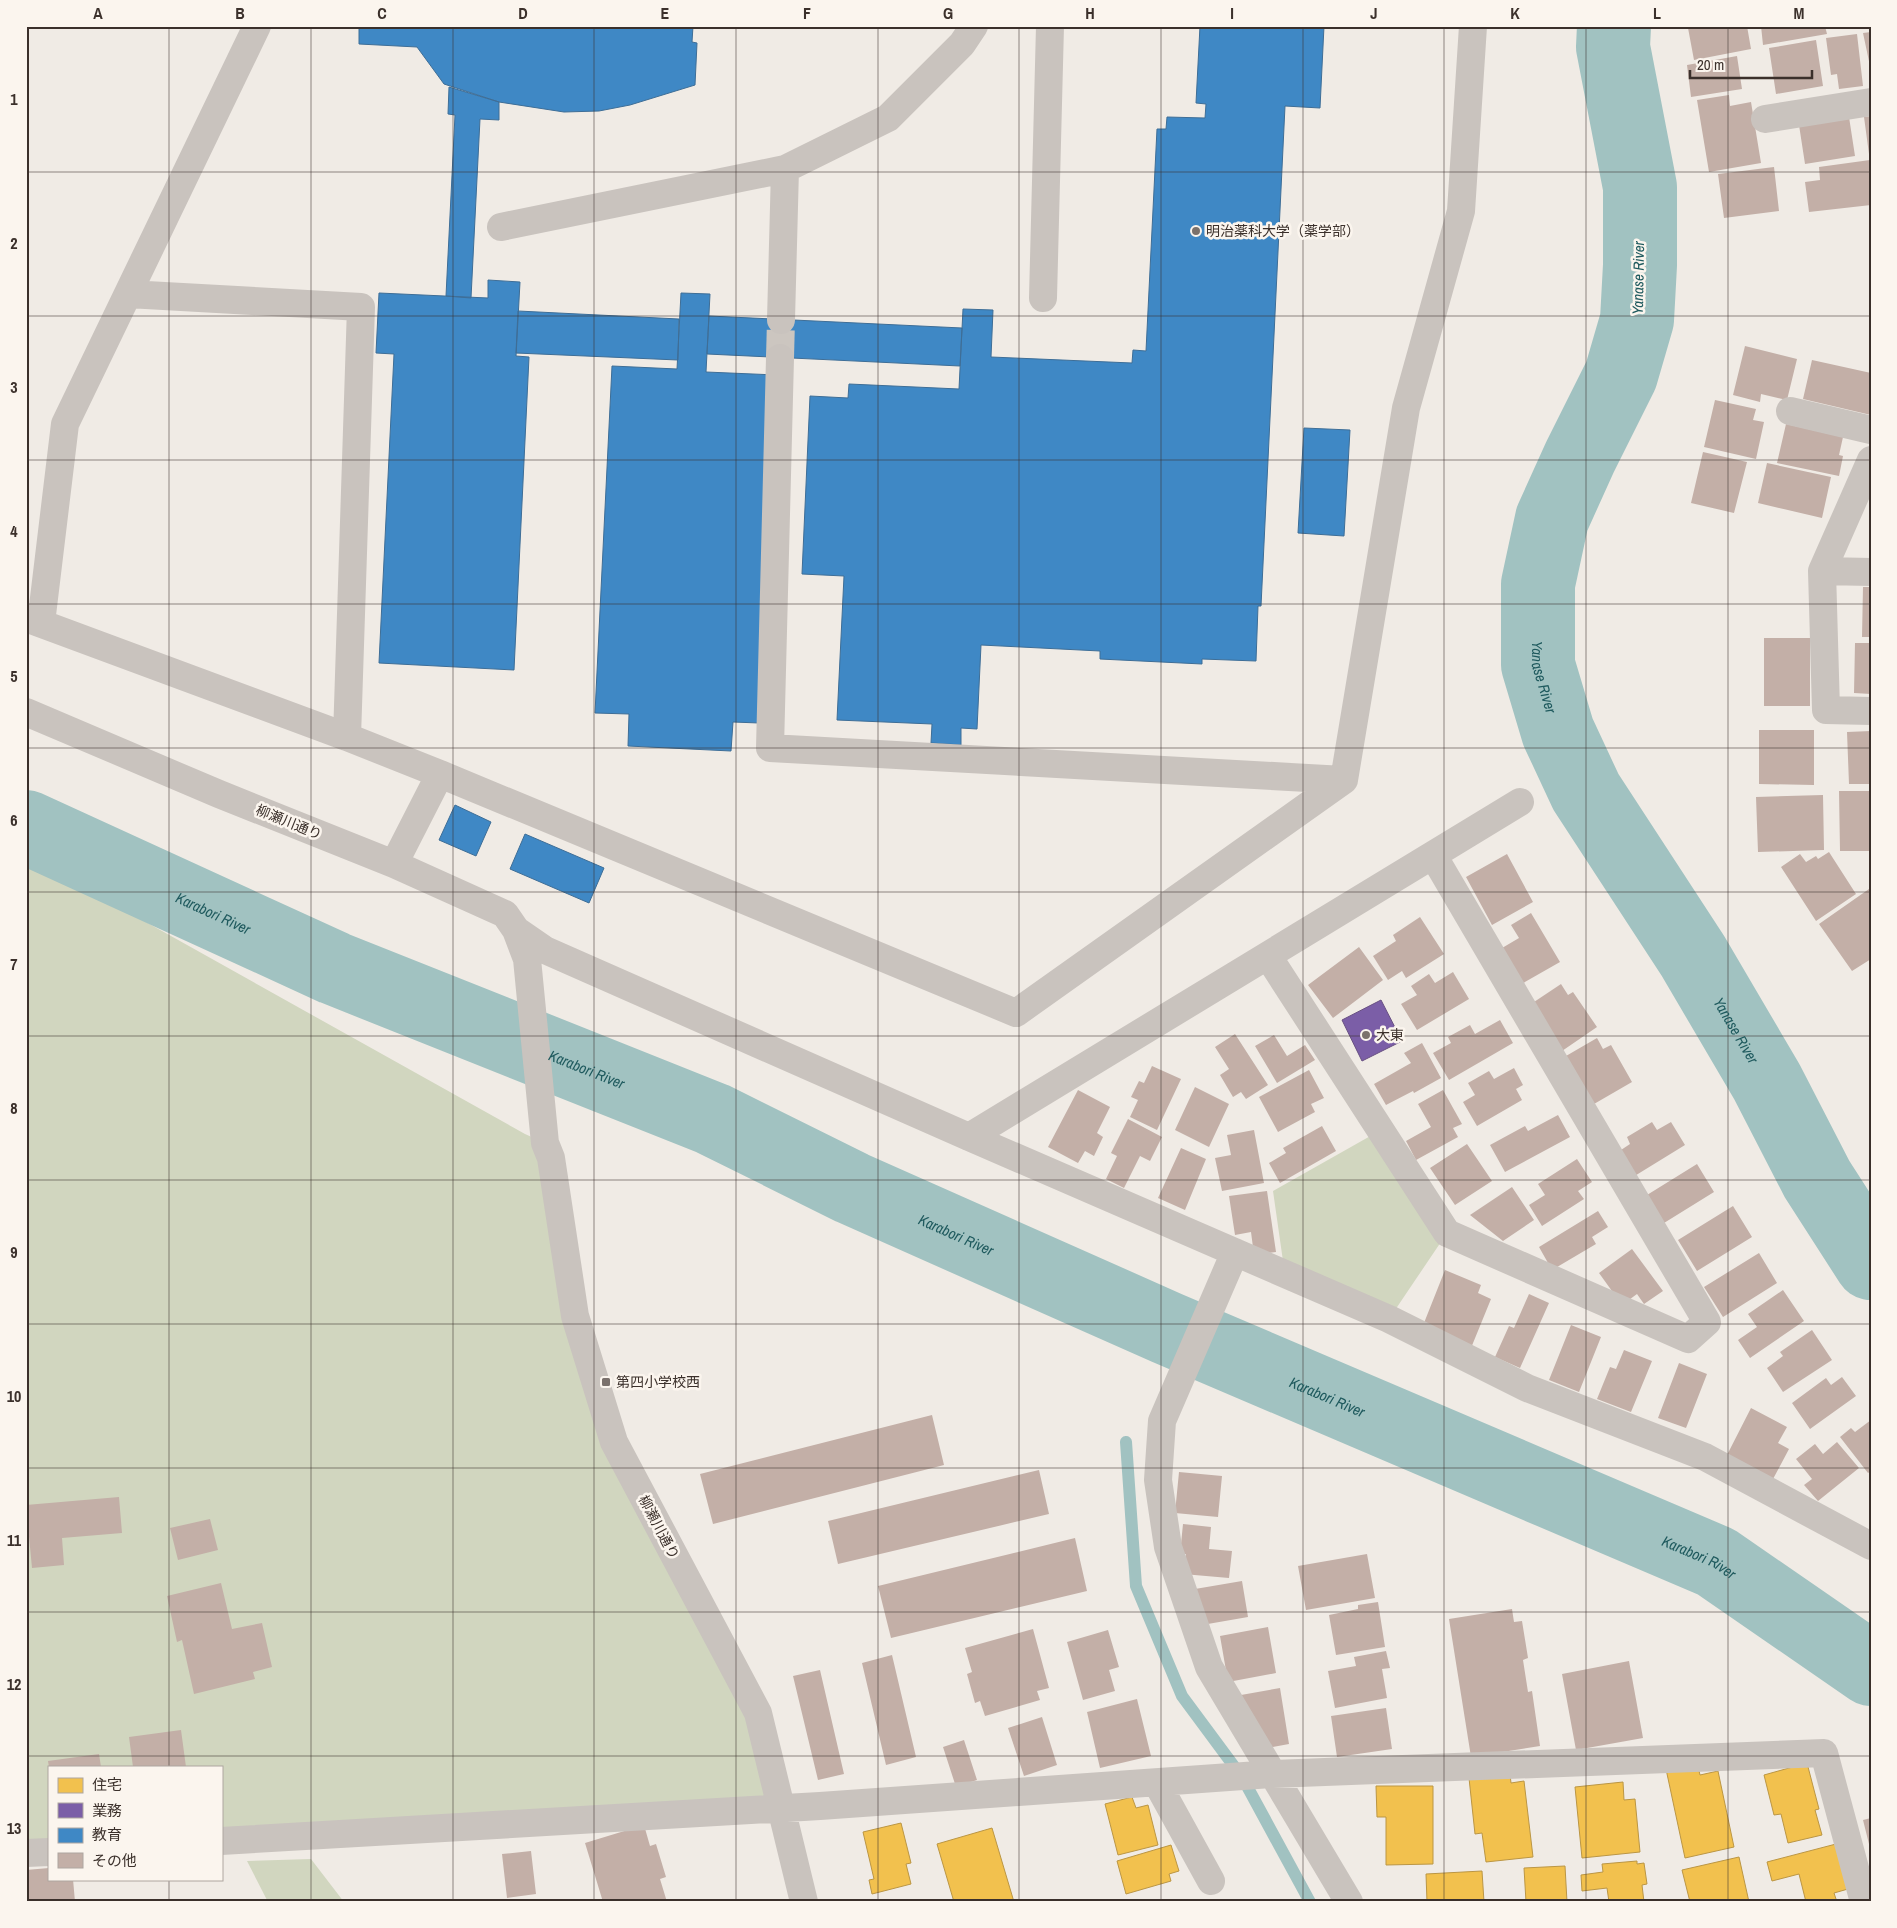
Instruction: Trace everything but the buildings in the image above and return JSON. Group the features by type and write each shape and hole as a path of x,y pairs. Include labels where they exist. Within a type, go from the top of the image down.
{"street":[{"path":"257,26 65,424 33,620 347,736 1016,1013 1344,780 1406,408 1461,212 1473,26"},
{"path":"501,227 785,169 888,118 962,44 974,26"},
{"path":"1043,298 1050,26"},
{"path":"1764,119 1871,102"},
{"path":"781,320 785,169"},
{"path":"128,294 361,307 347,736"},
{"path":"780,358 770,748 1344,780"},
{"path":"1790,411 1871,430"},
{"path":"1871,460 1822,571 1826,710 1871,711"},
{"path":"1822,571 1871,572"},
{"name":"柳瀬川通り","path":"26,712 219,794 394,864 505,914 516,930 527,959 546,1143 551,1158 575,1316 614,1442 758,1713 804,1902"},
{"path":"394,864 440,774"},
{"path":"969,1138 1520,802"},
{"path":"1268,956 1447,1233 1688,1338 1707,1322 1433,856"},
{"path":"516,930 545,950 1234,1256 1389,1319 1527,1388 1705,1457 1871,1546"},
{"path":"1234,1256 1162,1421 1158,1480 1168,1546 1209,1667 1266,1775 1348,1902"},
{"path":"222,1841 780,1808 1266,1775 1824,1753 1864,1902"},
{"path":"1157,1783 1211,1881"},
{"path":"26,1853 48,1852"}],"green space":[{"path":"26,855 525,1134 545,1143 614,1442 758,1713 780,1808 222,1841 222,1766 48,1766 48,1852 26,1853"},
{"path":"1381,1130 1447,1233 1389,1319 1283,1261 1273,1191"},
{"path":"311,1859 344,1902 268,1902 247,1861"}],"waterway":[{"name":"Yanase River","path":"1614,26 1613,47 1640,187 1640,265 1637,320 1621,375 1580,457 1552,519 1538,584 1538,665 1558,732 1586,792 1693,956 1767,1082 1817,1179 1871,1263"},
{"name":"Karabori River","path":"26,827 334,968 713,1119 852,1188 1167,1328 1716,1562 1871,1669"},
{"path":"1126,1442 1136,1586 1182,1696 1242,1777 1310,1902"}],"tunnel":[{"path":"780,358 781,320"}],"place":[{"name":"明治薬科大学（薬学部）","path":"1196,231"},
{"name":"大東","path":"1366,1035"},
{"name":"第四小学校西","path":"606,1382"}]}
